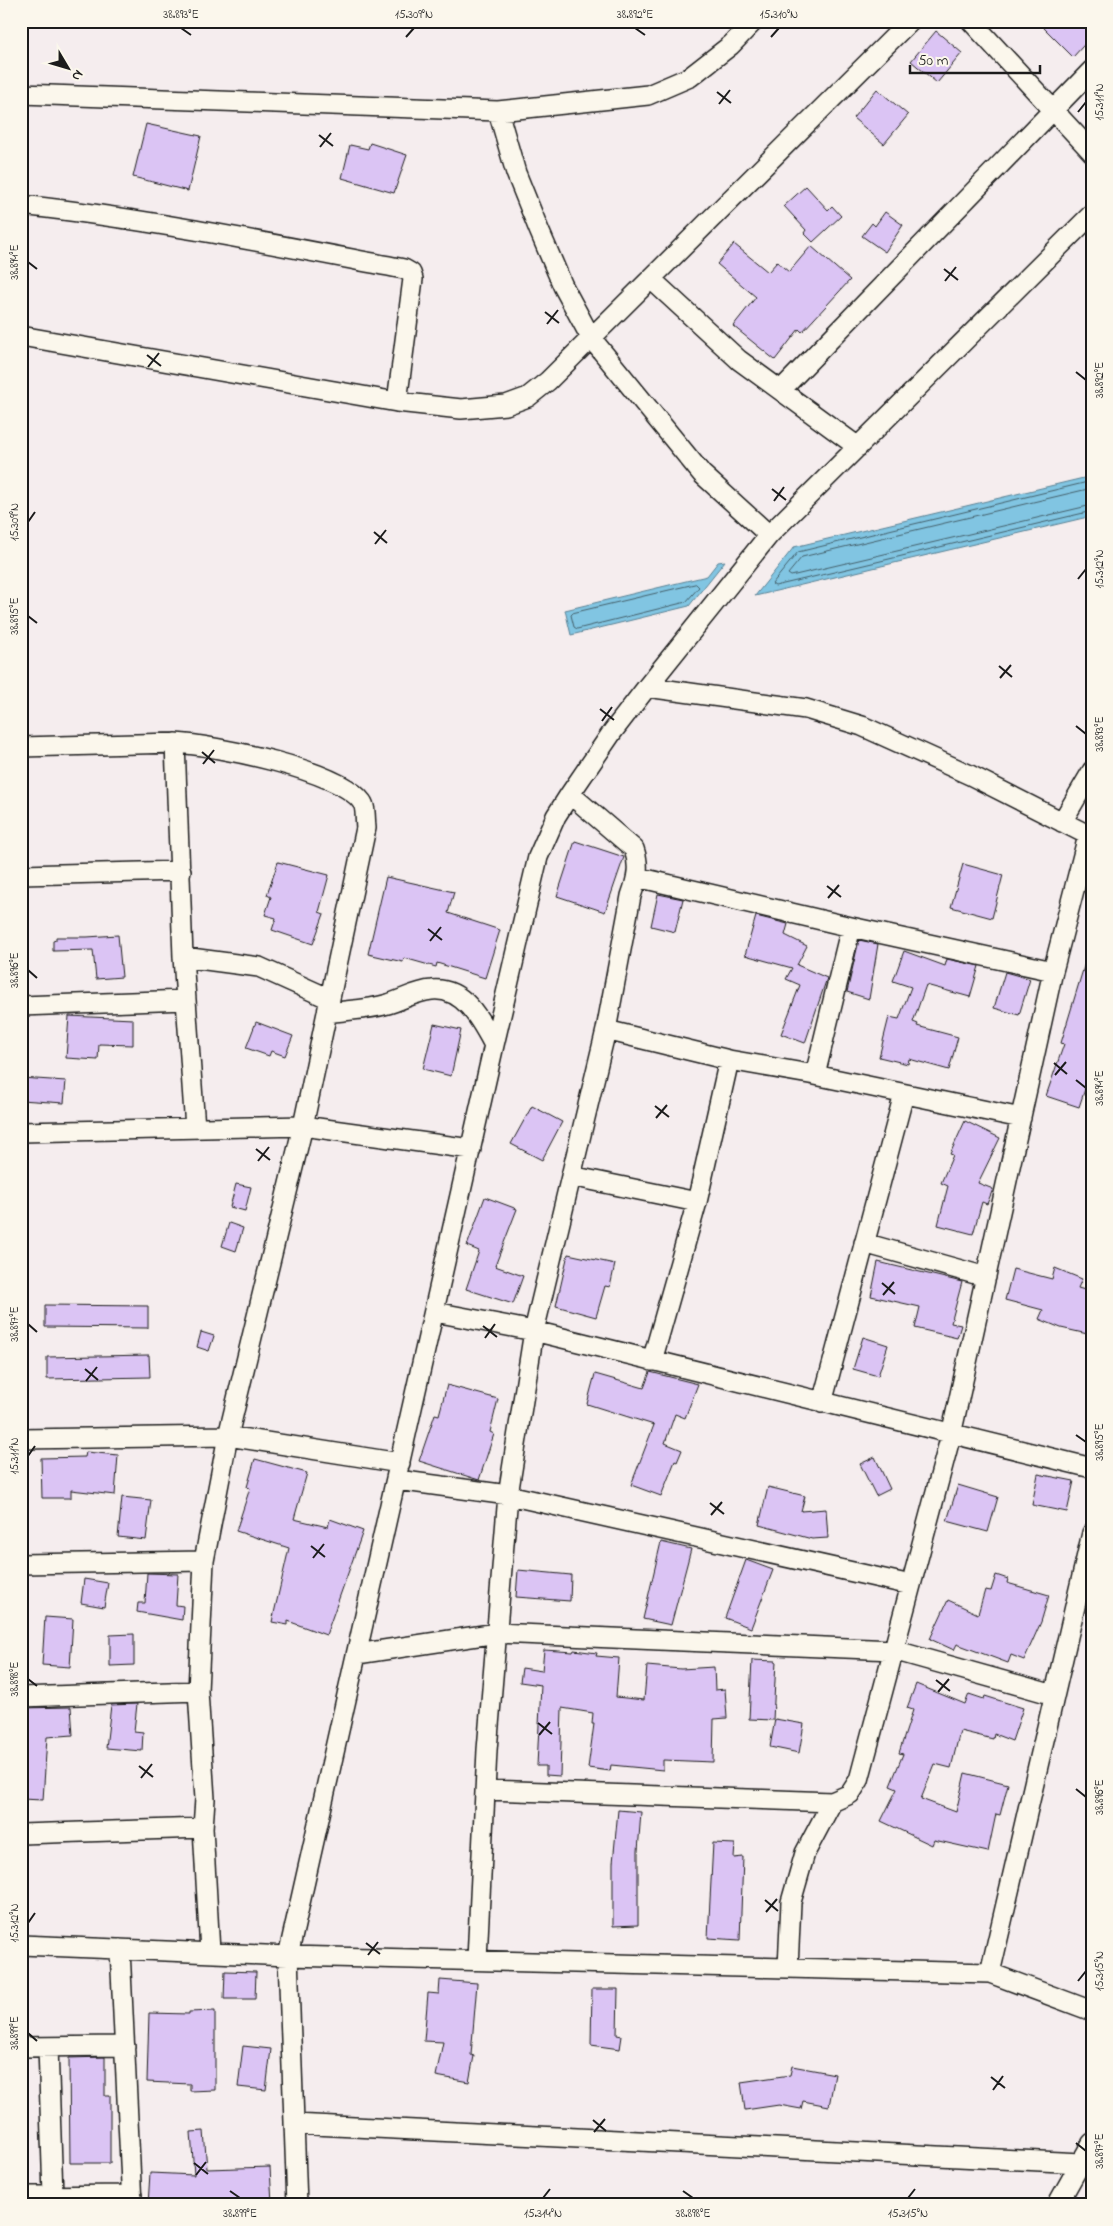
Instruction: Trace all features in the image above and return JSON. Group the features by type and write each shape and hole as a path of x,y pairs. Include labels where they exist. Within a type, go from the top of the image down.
{"street":[{"path":"21,94 498,111 648,95 690,77 732,44 754,21"},
{"path":"21,336 397,402 461,409 506,405 528,398 651,279 910,21"},
{"path":"970,21 1092,152"},
{"path":"781,390 1052,109 1092,70"},
{"path":"498,111 516,173 563,286 591,338 702,474 769,535"},
{"path":"21,205 151,222 404,268 411,273 413,279 397,402"},
{"path":"296,2205 288,1956 538,857 556,816 613,731 769,535 1092,214"},
{"path":"651,279 739,360 858,446"},
{"path":"487,1790 832,1802 850,1794 859,1780 951,1435 1054,971 1090,836 970,775 862,726 806,709 647,688"},
{"path":"21,747 175,743 208,746 292,766 354,793 364,803 366,828 303,1126 228,1436 204,1561 198,1691 205,1799 203,1828 210,1952"},
{"path":"175,743 183,957 195,1128"},
{"path":"1062,822 1092,772"},
{"path":"477,1960 487,1790 487,1750 508,1496 534,1331 606,1030 637,877 638,860 634,849 570,794"},
{"path":"21,875 181,871"},
{"path":"637,877 851,927 1054,971"},
{"path":"815,1075 851,927"},
{"path":"183,957 259,967 328,1006 366,1009 389,1004 422,992 443,990 464,1000 479,1017 494,1045"},
{"path":"21,1006 186,1000"},
{"path":"606,1030 729,1060 815,1075 1021,1118"},
{"path":"652,1361 697,1202 729,1060"},
{"path":"822,1403 904,1094"},
{"path":"21,1132 303,1126 471,1149"},
{"path":"571,1176 697,1202"},
{"path":"864,1243 986,1277"},
{"path":"435,1312 534,1331 951,1435 1092,1468"},
{"path":"21,1439 228,1436 911,1585"},
{"path":"990,1973 1092,1534"},
{"path":"21,1564 204,1561"},
{"path":"357,1654 497,1633 893,1650 1054,1695"},
{"path":"21,1697 198,1691"},
{"path":"788,1968 791,1902 805,1853 832,1802"},
{"path":"21,1834 203,1828"},
{"path":"21,1945 288,1956 990,1973 1092,2011"},
{"path":"21,2196 132,2200 120,1949"},
{"path":"21,2047 125,2046"},
{"path":"48,2047 52,2196"},
{"path":"294,2124 1081,2163"},
{"path":"1064,2202 1092,2143"}],"water":[{"path":"1092,476 1092,516 755,596 794,547"},
{"path":"725,561 689,606 571,635 565,610 707,576 718,562"}],"building":[{"path":"1037,21 1092,21 1092,36 1073,57"},
{"path":"936,31 962,53 937,83 911,61"},
{"path":"877,89 908,115 884,144 853,118"},
{"path":"146,124 201,136 188,191 133,177"},
{"path":"370,143 407,155 394,193 342,178 350,145 368,149"},
{"path":"806,186 828,210 832,206 841,216 813,242 804,233 806,230 784,206"},
{"path":"885,212 903,225 885,252 862,236 872,223 875,226"},
{"path":"734,244 768,272 777,262 789,272 811,246 850,280 802,332 799,329 775,360 733,326 756,297 717,264"},
{"path":"575,841 624,857 605,912 557,896"},
{"path":"278,862 329,875 319,912 324,914 313,944 272,930 276,918 265,915 271,897 267,895"},
{"path":"963,864 1003,875 992,918 951,907"},
{"path":"386,877 454,892 448,913 500,930 485,978 437,963 436,967 404,958 403,962 368,954"},
{"path":"658,894 683,899 675,932 651,926"},
{"path":"756,916 788,924 785,935 807,946 797,965 827,978 805,1043 781,1034 800,985 786,979 792,968 745,955"},
{"path":"118,935 122,977 96,979 93,950 53,951 53,941 56,940 56,937"},
{"path":"859,940 878,944 869,999 847,992"},
{"path":"904,951 945,966 947,959 979,966 970,997 926,985 913,1022 918,1024 917,1026 958,1037 949,1070 909,1059 908,1064 879,1057 889,1017 899,1019 911,987 893,981"},
{"path":"1088,953 1092,954 1092,1068 1079,1107 1046,1096 1064,1044 1061,1043"},
{"path":"1005,972 1030,979 1019,1015 994,1008"},
{"path":"69,1016 133,1019 133,1045 99,1044 98,1060 66,1058"},
{"path":"256,1022 293,1036 285,1056 271,1051 269,1056 246,1048"},
{"path":"434,1024 461,1030 451,1076 423,1069"},
{"path":"21,1078 66,1081 64,1103 21,1100"},
{"path":"532,1106 562,1122 542,1160 511,1144"},
{"path":"965,1121 1000,1138 978,1183 993,1189 987,1204 982,1202 973,1234 938,1225 948,1186 941,1183 953,1155 950,1154"},
{"path":"236,1184 251,1187 245,1211 230,1207"},
{"path":"485,1197 517,1209 495,1266 523,1276 513,1304 466,1289 479,1251 467,1246"},
{"path":"229,1223 243,1228 236,1251 222,1246"},
{"path":"568,1254 615,1264 610,1287 605,1286 596,1317 556,1306"},
{"path":"878,1262 962,1282 951,1323 961,1325 957,1338 915,1328 920,1307 871,1296"},
{"path":"1055,1268 1082,1279 1078,1288 1092,1292 1092,1335 1061,1328 1039,1319 1043,1310 1005,1300 1013,1269 1052,1279"},
{"path":"45,1305 148,1306 148,1328 45,1327"},
{"path":"201,1332 214,1336 209,1351 197,1347"},
{"path":"863,1337 888,1345 878,1376 853,1369"},
{"path":"149,1355 150,1377 47,1379 47,1357"},
{"path":"650,1372 698,1384 685,1418 675,1414 665,1443 682,1450 677,1462 675,1461 661,1496 631,1485 654,1425 587,1404 595,1374 644,1388"},
{"path":"447,1385 498,1399 490,1432 494,1434 479,1480 419,1461 435,1414 439,1415"},
{"path":"86,1452 118,1455 115,1495 71,1490 71,1498 42,1498 41,1458 85,1457"},
{"path":"875,1457 890,1489 876,1496 860,1464"},
{"path":"255,1459 307,1473 294,1519 328,1527 330,1519 363,1531 326,1635 288,1621 288,1625 272,1622 289,1548 236,1531 250,1488 247,1487"},
{"path":"1038,1474 1074,1481 1067,1512 1032,1505"},
{"path":"958,1485 998,1497 988,1532 947,1521"},
{"path":"768,1487 805,1496 801,1511 826,1509 828,1538 812,1539 759,1525"},
{"path":"122,1497 151,1500 146,1540 118,1537"},
{"path":"661,1542 691,1549 671,1625 643,1619"},
{"path":"746,1560 773,1570 751,1628 725,1618"},
{"path":"518,1570 571,1575 570,1601 516,1597"},
{"path":"147,1573 178,1574 176,1605 183,1606 182,1620 137,1612 138,1603 145,1603"},
{"path":"996,1575 1008,1579 1007,1583 1049,1595 1041,1622 1024,1660 1011,1655 1008,1663 957,1644 954,1650 930,1639 948,1600 978,1614 985,1590 991,1591"},
{"path":"84,1579 108,1583 104,1607 81,1603"},
{"path":"45,1617 73,1619 70,1667 42,1665"},
{"path":"134,1634 134,1665 110,1666 110,1635"},
{"path":"544,1650 573,1652 574,1650 597,1653 596,1656 619,1658 616,1697 644,1700 647,1666 681,1669 714,1667 715,1690 725,1689 727,1718 714,1719 713,1762 663,1760 663,1770 611,1765 610,1771 588,1768 594,1724 592,1724 593,1713 562,1708 560,1776 546,1775 546,1766 537,1766 541,1685 520,1682 522,1668 542,1671"},
{"path":"752,1660 776,1661 773,1720 749,1719"},
{"path":"916,1684 965,1704 969,1694 984,1699 985,1696 1023,1708 1012,1741 994,1734 993,1739 960,1731 951,1768 935,1764 921,1799 956,1812 965,1773 1008,1784 1000,1815 996,1814 988,1852 934,1840 932,1845 881,1821 897,1789 890,1786 903,1754 899,1753 913,1710 907,1708"},
{"path":"137,1704 134,1731 143,1732 142,1751 106,1748 111,1705"},
{"path":"71,1707 73,1735 47,1737 43,1800 21,1799 21,1708"},
{"path":"775,1719 804,1724 799,1753 770,1747"},
{"path":"618,1810 641,1812 638,1851 638,1925 613,1926 613,1863"},
{"path":"713,1843 735,1844 734,1858 743,1857 740,1940 708,1938"},
{"path":"225,1971 256,1972 255,1999 224,1999"},
{"path":"440,1980 477,1983 471,2055 474,2056 469,2082 436,2076 443,2042 424,2041 428,1993 439,1994"},
{"path":"592,1989 618,1989 617,2035 622,2036 620,2049 591,2045"},
{"path":"215,2011 215,2090 190,2091 190,2084 147,2082 149,2013 189,2014 189,2012"},
{"path":"243,2046 271,2049 266,2090 238,2087"},
{"path":"105,2057 105,2096 110,2096 110,2163 70,2163 69,2058"},
{"path":"792,2066 835,2074 829,2106 803,2101 801,2109 779,2105 745,2110 741,2082 790,2075"},
{"path":"204,2131 207,2169 270,2167 272,2205 148,2205 150,2173 194,2175 191,2132"}]}
